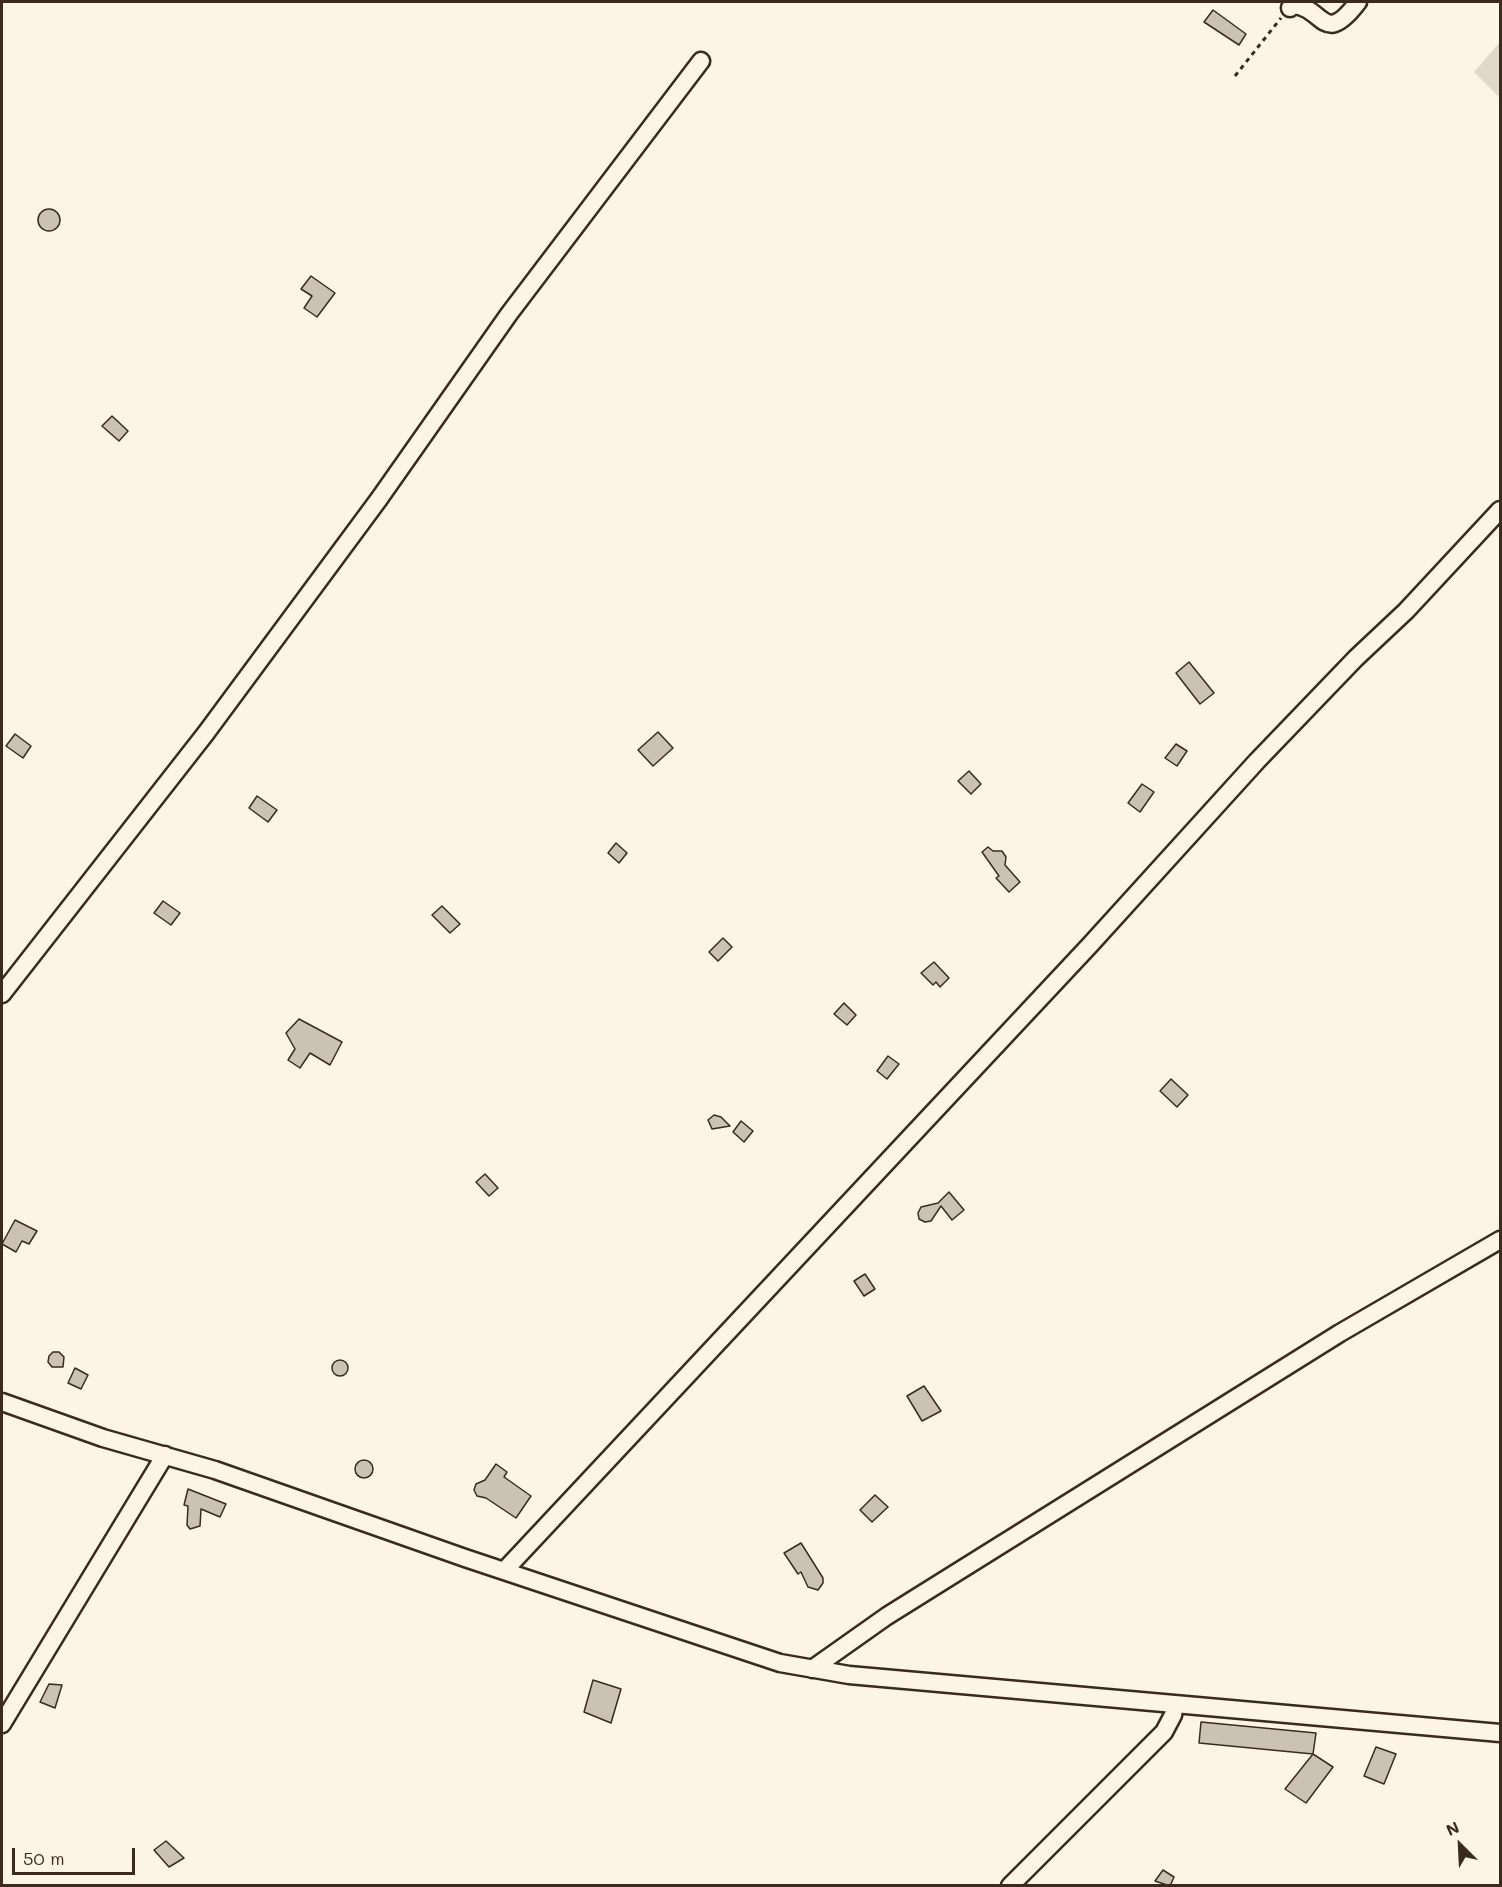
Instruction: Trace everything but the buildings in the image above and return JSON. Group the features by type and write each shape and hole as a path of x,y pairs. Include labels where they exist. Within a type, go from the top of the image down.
{"street":[{"path":"1290,8 1293,5 1301,6 1322,22 1331,24 1347,16 1358,2"},
{"path":"2,994 206,733 379,499 509,314 701,61"},
{"path":"504,1571 1090,945 1257,761 1356,658 1406,610 1500,510"},
{"path":"812,1669 887,1616 1340,1333 1500,1240"},
{"path":"2,1402 104,1438 215,1470 504,1571 780,1663 849,1675 1500,1732"},
{"path":"2,1724 165,1455"},
{"path":"1010,1886 1164,1732 1176,1704"}],"path":[{"path":"1235,76 1290,8"}],"shaded area":[{"path":"1500,42 1500,98 1474,72"}]}
